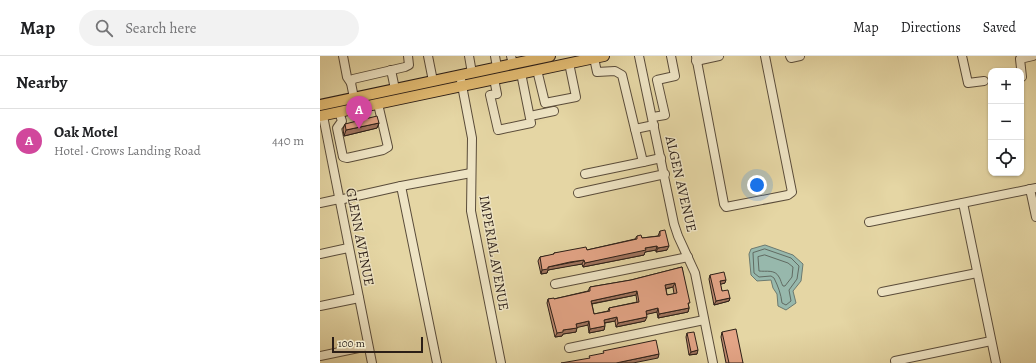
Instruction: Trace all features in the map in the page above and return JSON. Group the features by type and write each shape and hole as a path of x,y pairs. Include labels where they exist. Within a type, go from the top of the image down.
{"main road":[{"path":"320,105 472,73 497,67 512,60 550,56"},
{"path":"555,66 564,59 576,56"},
{"path":"321,116 604,56"},
{"path":"388,101 401,94 431,85 433,81"},
{"path":"321,116 325,110 352,102 354,98"}],"street":[{"path":"342,56 347,78 351,83 354,98"},
{"path":"351,83 353,79 409,65 408,56"},
{"path":"428,56 433,81"},
{"path":"469,56 472,73"},
{"path":"494,56 497,67"},
{"name":"ALGEN AVENUE","path":"639,56 665,174 674,224 695,273 713,363"},
{"path":"635,129 665,115 657,80 675,76 671,56"},
{"path":"719,56 696,58 724,204 726,207 788,195 792,192 765,56"},
{"path":"790,56 790,58 800,56"},
{"path":"962,56 968,83 984,81"},
{"path":"1021,68 1020,59 1033,56"},
{"path":"594,58 597,72 615,71 622,75 643,162"},
{"path":"537,70 545,103 576,97 569,63"},
{"path":"391,70 395,89"},
{"path":"494,79 497,94 490,95 498,130 531,123 521,73"},
{"name":"IMPERIAL AVENUE","path":"460,75 472,138 471,211 501,363"},
{"path":"339,112 342,121 337,128 343,157 347,158 383,150 388,147 378,104"},
{"path":"530,116 554,111"},
{"name":"GLENN AVENUE","path":"321,116 372,363"},
{"path":"585,174 661,158"},
{"path":"320,202 471,174"},
{"path":"578,193 665,174"},
{"path":"401,186 437,363"},
{"path":"868,222 1033,188 1036,217"},
{"path":"963,202 996,363"},
{"path":"320,254 348,248"},
{"path":"555,284 688,257"},
{"path":"882,292 977,273"},
{"path":"320,306 358,298"},
{"path":"569,348 704,320"},
{"path":"895,361 991,341"},
{"path":"320,356 368,346"}],"water":[{"path":"765,245 793,255 803,264 801,281 793,291 796,303 786,310 778,306 777,294 773,288 771,280 757,281 751,275 749,254 751,249"}],"building":[{"path":"377,116 379,123 346,130 345,124"},
{"path":"665,230 669,246 645,248 646,250 585,263 584,260 570,262 548,267 548,269 542,270 540,257 586,247 587,250 637,239 637,236 641,235 642,238 660,236 660,231"},
{"path":"682,267 690,303 688,303 689,308 659,314 658,308 646,311 647,317 618,323 617,317 604,320 605,326 590,329 589,321 576,324 577,328 563,330 563,332 557,333 548,299 590,291 590,287 631,280","holes":["675,283 677,293 667,295 665,285","637,291 639,302 609,308 610,311 594,314 591,301"]},
{"path":"724,272 726,280 720,281 722,291 728,290 730,298 716,301 710,275"},
{"path":"736,329 743,363 729,363 722,332"},
{"path":"694,332 698,350 691,352 687,333"},
{"path":"656,340 659,354 616,363 561,363 590,358 589,356 604,353 603,351"}],"place":[{"name":"Oak Motel","path":"359,129"}]}
